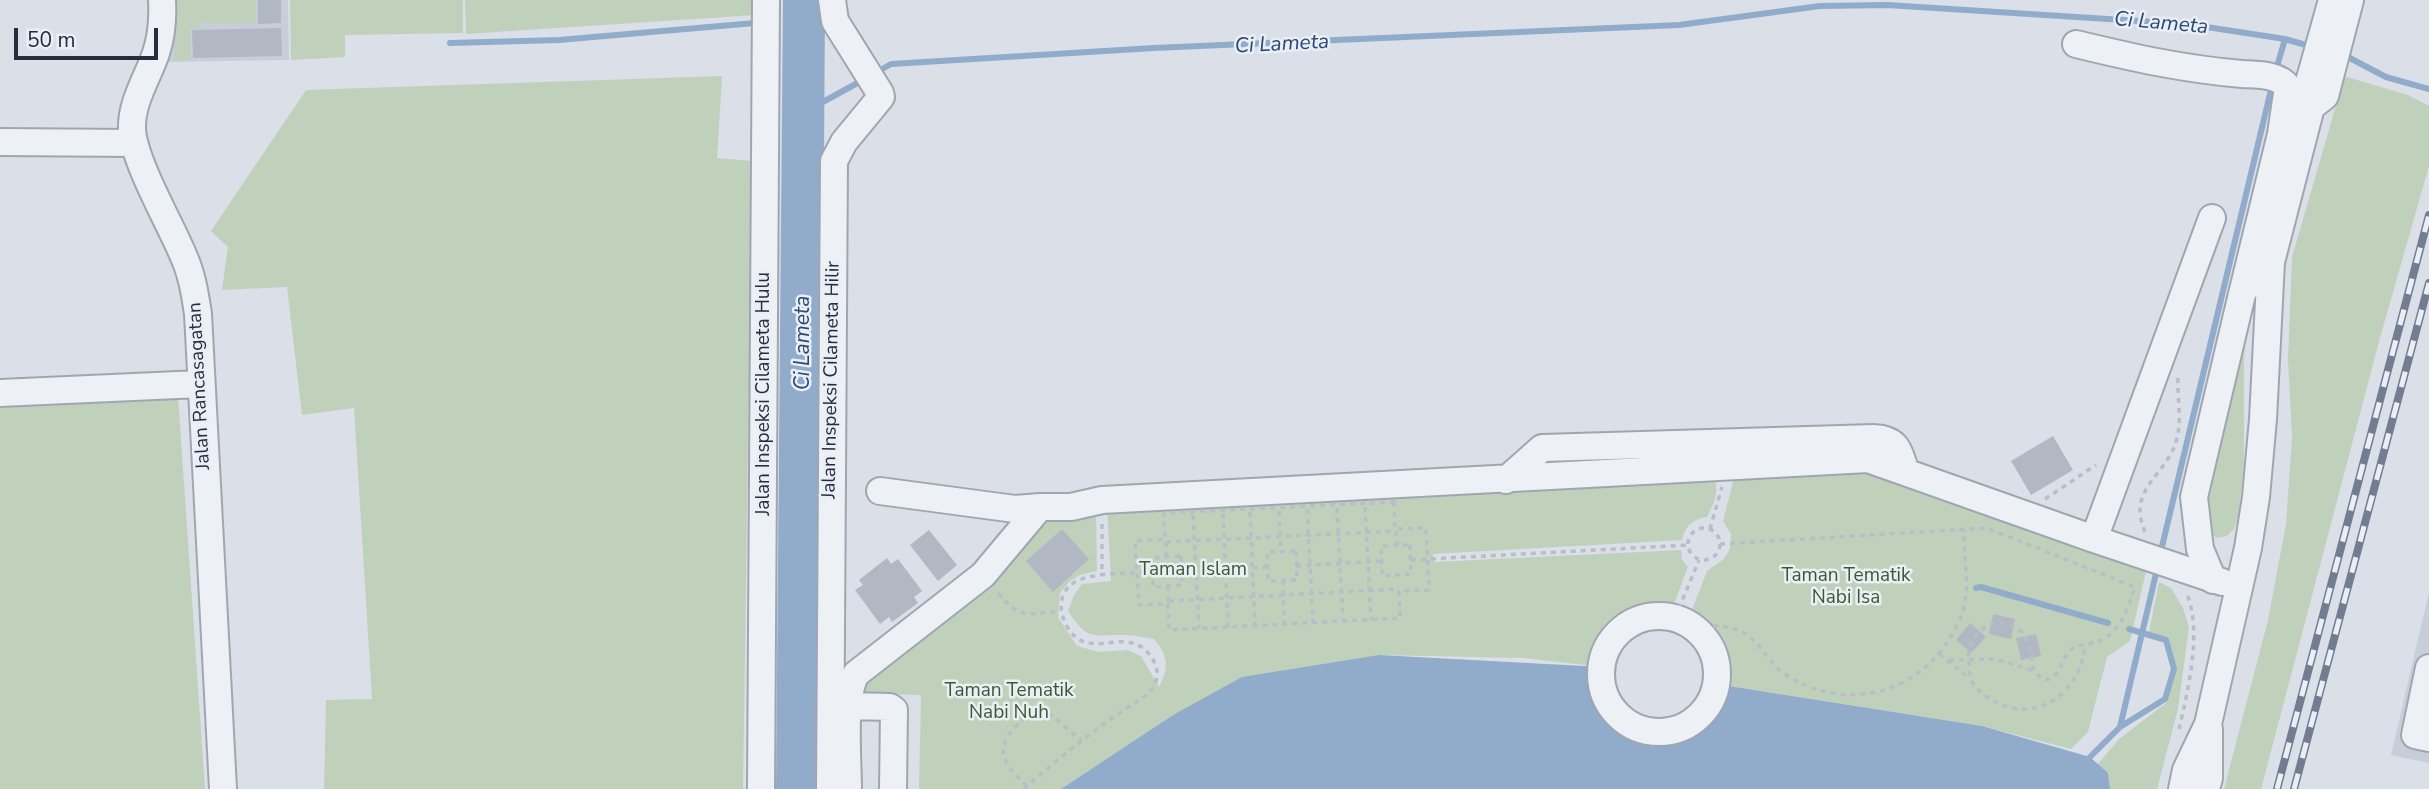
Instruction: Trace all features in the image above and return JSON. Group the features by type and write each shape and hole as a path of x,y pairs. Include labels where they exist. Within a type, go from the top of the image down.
{"street":[{"name":"Jalan Rancasagatan","path":"162,0 161,33 134,112 132,127 134,144 186,260 198,314 223,789"},
{"name":"Jalan Inspeksi Cilameta Hulu","path":"761,789 766,0"},
{"name":"Jalan Inspeksi Cilameta Hilir","path":"830,789 834,161 844,142 879,101 880,93 835,21 832,0"},
{"path":"2182,789 2186,770 2208,724 2241,587 2256,497 2271,262 2311,107 2325,96 2320,76 2332,0"},
{"path":"2320,76 2350,0"},
{"path":"2076,44 2168,66 2264,76 2283,81 2288,87 2281,134 2194,497 2200,549 2213,580"},
{"path":"0,142 134,144"},
{"path":"2094,539 2212,218"},
{"path":"2242,294 2250,278 2271,262"},
{"path":"0,393 200,384"},
{"path":"880,491 1015,509 1071,507 1102,500 1506,480 1731,455 1868,458 2020,514 2213,580 2241,587"},
{"path":"848,789 849,706 851,684 856,674 983,575 1040,508"},
{"path":"1663,616 1684,623 1709,646 1716,664 1716,684 1710,702 1699,716 1682,728 1665,732 1640,729 1614,712 1605,696 1601,677 1604,657 1613,639 1626,626 1644,618 1663,616"},
{"path":"2429,668 2415,735 2429,738"},
{"path":"849,706 894,710 893,789"},
{"path":"2206,789 2209,778 2208,724"}],"path":[{"path":"1949,660 1996,659 2034,671 2046,678 2054,677 2060,672 2069,651 2077,646 2108,638 2122,623 2135,587 2155,560 2141,523 2140,504 2145,487 2166,464 2177,440 2180,418 2177,395 2179,374"},
{"path":"1710,529 1731,455"},
{"path":"1720,544 1987,528 2020,514 2093,468 2099,461"},
{"path":"1102,500 1102,576"},
{"path":"1166,557 1164,513 1337,504 1394,502 1397,546"},
{"path":"1365,503 1371,620"},
{"path":"1337,504 1343,621"},
{"path":"1307,506 1313,622"},
{"path":"1278,508 1282,551"},
{"path":"1250,509 1255,625"},
{"path":"1222,510 1228,627"},
{"path":"1193,512 1199,628"},
{"path":"1426,527 1429,590 1254,596 1139,605 1135,541 1195,541 1396,530 1426,527"},
{"path":"1699,528 1710,529 1718,536 1720,544 1716,556 1706,561 1699,560 1692,555 1688,545 1690,535 1699,528"},
{"path":"1987,528 2135,587"},
{"path":"1699,560 1684,623 1730,627 1744,633 1785,674 1810,687 1837,694 1865,695 1892,688 1917,675 1939,654 1954,630 1963,609 1967,587 1963,548 1965,530"},
{"path":"1410,545 1411,574 1382,576 1381,546 1397,546 1410,545"},
{"path":"1411,560 1688,545"},
{"path":"1282,551 1296,551 1297,580 1268,581 1267,552 1282,551"},
{"path":"1181,556 1182,585 1153,587 1152,558 1166,557 1181,556"},
{"path":"1296,566 1382,561"},
{"path":"1181,571 1268,567"},
{"path":"1081,740 1046,711 1029,713 1006,737 1003,746 1008,765 1026,788 1096,728 1150,693 1156,681 1157,670 1152,657 1141,646 1129,643 1091,644 1073,636 1060,611 1064,592 1078,578 1153,572"},
{"path":"983,575 1010,608 1018,612 1060,611"},
{"path":"1168,586 1170,629 1228,627 1400,618 1398,575"},
{"path":"1283,580 1284,624"},
{"path":"2177,738 2195,633 2192,606 2185,589"},
{"path":"1971,680 1970,646 1975,635 1996,623 2019,629 2027,638 2032,649 2034,671"},
{"path":"1939,654 1949,660 1987,697 2009,707 2032,708 2045,705 2066,691 2074,681 2084,657 2085,644"}],"shaded area":[{"path":"168,0 288,0 289,60 169,62"},
{"path":"2429,592 2429,763 2391,755"}],"green space":[{"path":"174,0 256,0 256,23 201,23 201,29 190,29 190,60 174,60"},
{"path":"290,0 463,0 463,33 345,35 345,57 291,60"},
{"path":"465,0 756,0 755,15 466,34"},
{"path":"2340,75 2408,95 2429,106 2429,166 2380,338 2261,789 2224,789 2268,620 2286,524 2292,438 2288,359 2292,257 2335,109"},
{"path":"722,76 717,158 752,161 743,789 324,789 326,700 372,699 354,408 302,415 287,287 222,290 228,247 211,231 306,90"},
{"path":"2249,296 2244,359 2244,464 2239,514 2234,529 2227,536 2217,538 2211,534 2205,521 2208,466"},
{"path":"178,396 205,789 0,789 0,403"},
{"name":"Taman Tematik Nabi Isa","path":"1866,469 2147,567 2130,641 2107,657 2088,732 2071,749 1982,726 1716,684 1715,666 1710,650 1701,636 1687,623 1707,571 1724,559 1730,549 1731,534 1723,521 1734,478"},
{"path":"1706,476 1715,481 1716,495 1713,504 1707,517 1694,521 1688,527 1682,540 1433,554 1434,562 1681,550 1682,560 1688,567 1669,617 1645,618 1625,628 1610,645 1602,667 1523,658 1379,655 1173,715 1061,789 919,789 921,695 857,694 858,685 983,590 1056,513 1096,508 1097,571 1080,575 1070,581 1060,593 1058,617 1077,646 1099,652 1128,650 1141,656 1159,687 1165,674 1166,662 1163,651 1154,639 1129,635 1092,635 1081,628 1068,611 1082,584 1111,581 1107,504"},
{"path":"2159,582 2171,588 2183,608 2189,627 2178,709 2157,789 2110,789 2108,773 2098,764 2119,739 2166,703 2176,669 2169,640 2149,632"}],"water":[{"path":"783,0 825,0 820,789 776,789"},
{"path":"1379,655 1602,667 1603,685 1620,716 1649,732 1666,733 1682,728 1698,717 1709,702 1716,684 1982,726 2090,757 2108,773 2110,789 1061,789 1173,715 1242,677"}],"building":[{"path":"258,0 281,0 281,23 258,24"},
{"path":"281,28 282,56 193,58 192,30"},
{"path":"2053,436 2073,470 2031,495 2011,461"},
{"path":"1062,529 1089,559 1053,592 1026,561"},
{"path":"929,530 957,565 938,581 910,545"},
{"path":"887,558 891,564 898,559 922,591 914,597 918,603 892,622 889,617 880,624 855,590 863,585 859,580"},
{"path":"1993,614 2015,619 2011,639 1989,634"},
{"path":"1970,623 1986,637 1971,653 1956,640"},
{"path":"2036,634 2041,656 2021,660 2016,638"}],"waterway":[{"name":"Ci Lameta","path":"875,73 891,64 1154,48 1679,25 1820,6 1887,5 2187,24 2285,39 2313,47"},
{"path":"450,43 559,40 755,23"},
{"path":"2278,63 2285,39"},
{"name":"Ci Lameta","path":"2344,55 2386,77 2429,89"},
{"name":"Ci Lameta","path":"819,108 821,103 863,80"},
{"path":"2160,555 2270,94"},
{"path":"2090,757 2120,727 2158,565"},
{"path":"1976,588 1981,587 2108,623"},
{"path":"2120,727 2165,699 2174,669 2166,640 2129,629"}],"railway":[{"path":"2277,789 2429,215"},
{"path":"2294,789 2429,283"}],"park label":[{"name":"Taman Islam","path":"1193,570"},
{"name":"Taman Tematik Nabi Nuh","path":"1009,702"}]}
